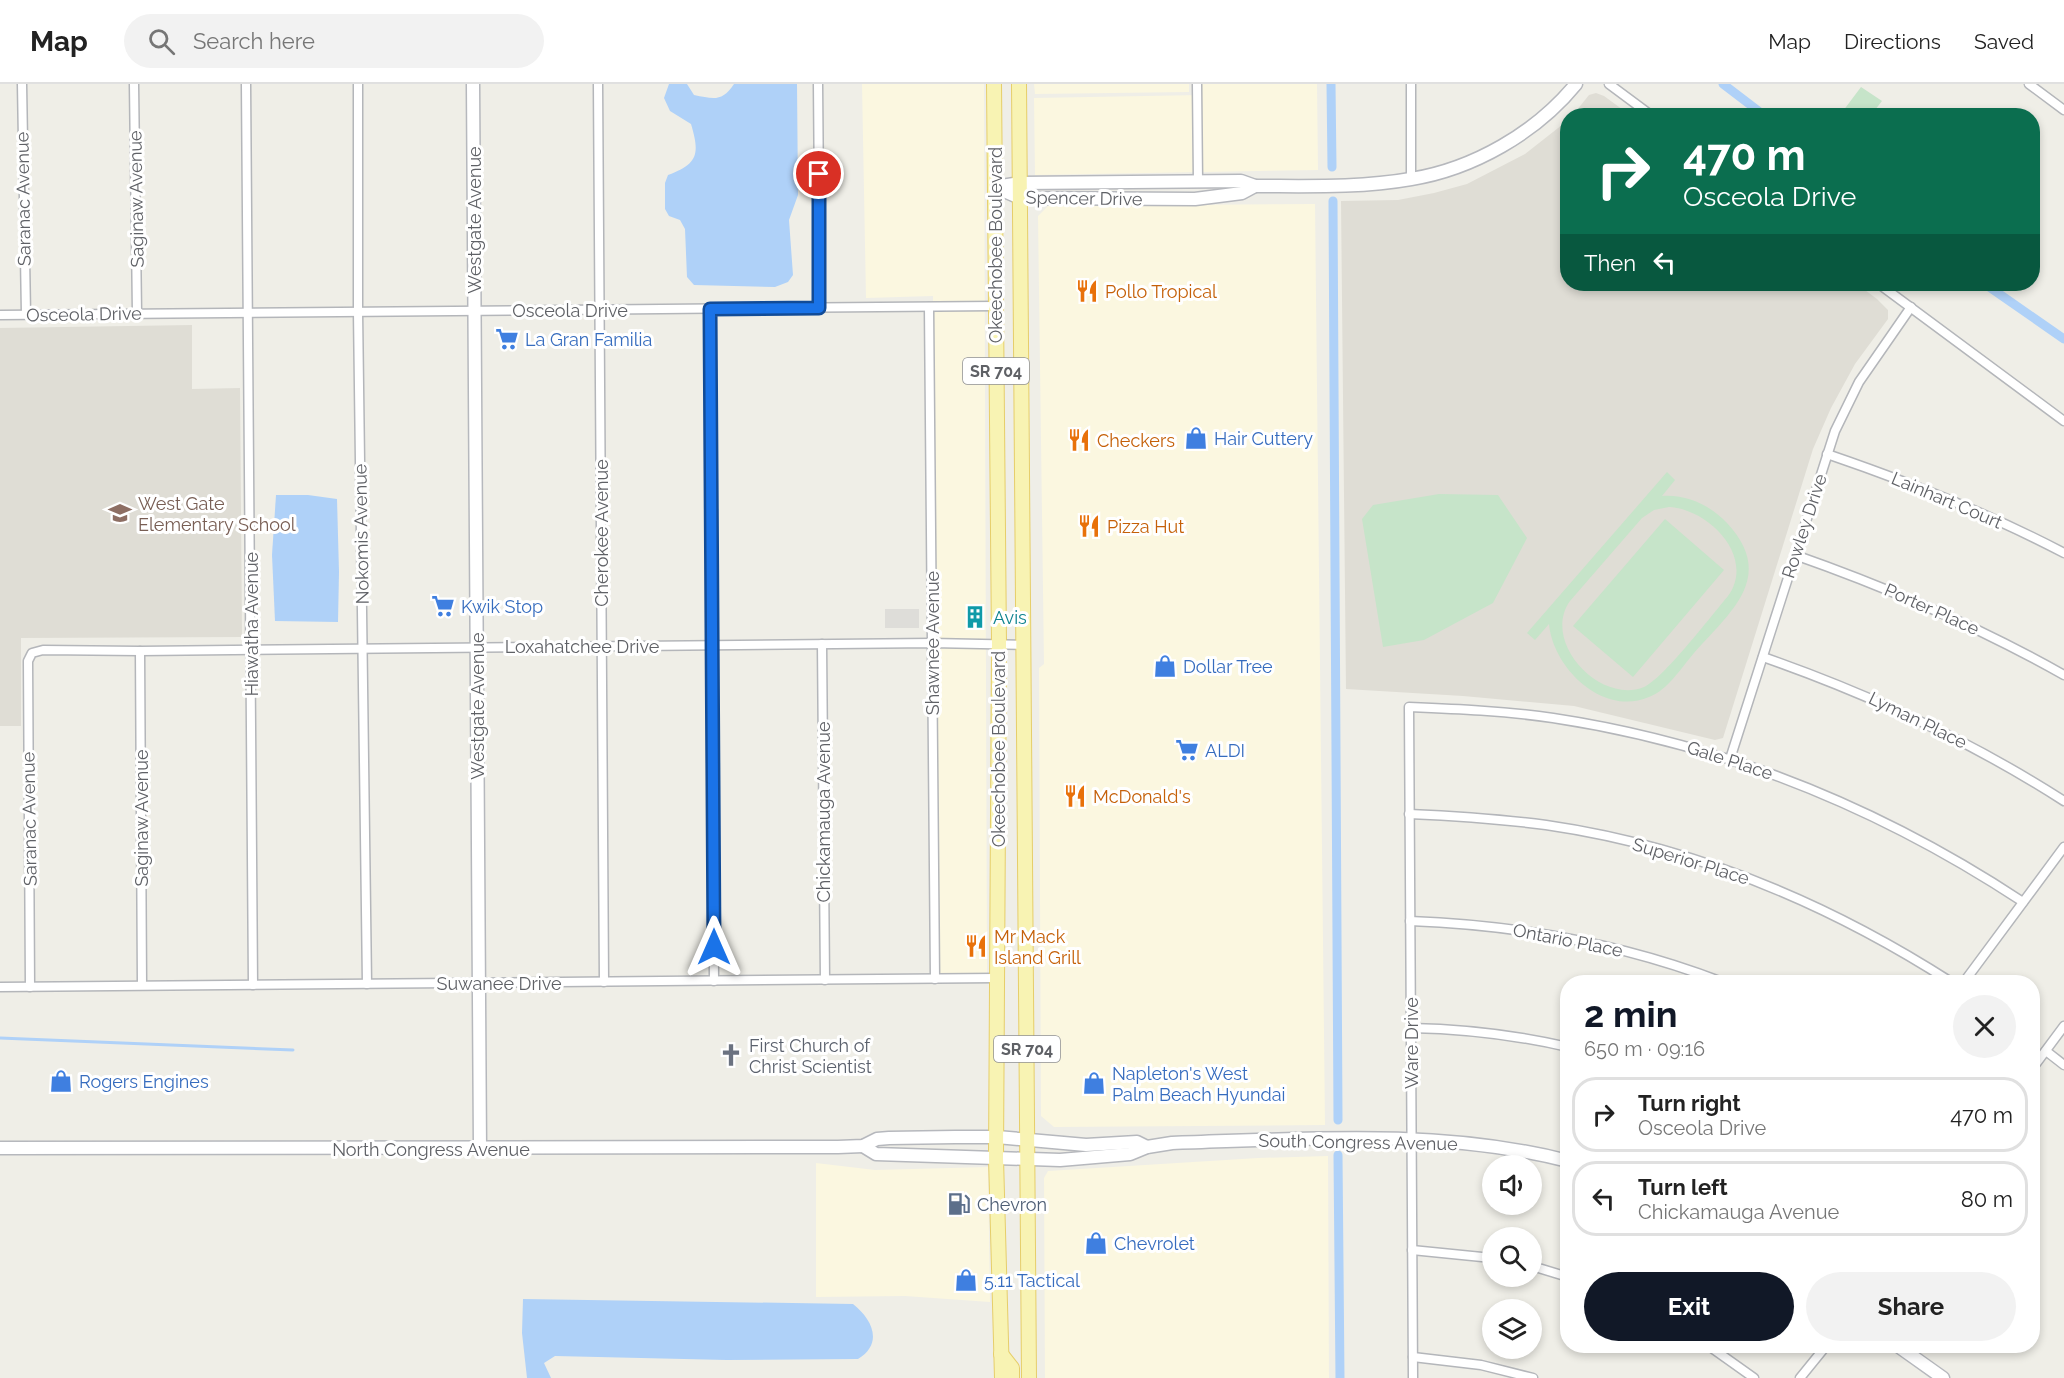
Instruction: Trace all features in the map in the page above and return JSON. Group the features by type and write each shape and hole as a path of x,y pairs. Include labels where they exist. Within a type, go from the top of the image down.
{"main road":[{"name":"Okeechobee Boulevard","path":"994,84 999,644 996,1158 1002,1378"},
{"name":"Okeechobee Boulevard","path":"1019,85 1029,1378"},
{"path":"1001,1354 1012,1368 1012,1378"}],"street":[{"name":"Saranac Avenue","path":"22,84 26,314"},
{"name":"Saginaw Avenue","path":"135,84 137,314"},
{"name":"Hiawatha Avenue","path":"246,84 253,985"},
{"name":"Nokomis Avenue","path":"358,84 358,312 368,984"},
{"name":"Westgate Avenue","path":"473,84 480,1149"},
{"name":"Cherokee Avenue","path":"598,84 604,982"},
{"path":"818,84 819,308"},
{"path":"1197,84 1198,181"},
{"path":"1411,84 1411,179"},
{"name":"Spencer Drive","path":"995,187 1020,183 1198,181 1241,181 1255,186 1356,185 1411,179 1451,169 1501,146 1539,120 1576,84"},
{"path":"1609,84 1641,108"},
{"path":"2029,84 2064,110"},
{"path":"1123,199 1130,189 1143,182"},
{"name":"Spencer Drive","path":"995,187 1020,198 1195,199 1242,193 1255,186"},
{"path":"1889,291 2064,421"},
{"name":"Osceola Drive","path":"0,315 996,306"},
{"name":"Shawnee Avenue","path":"929,307 935,979"},
{"name":"Rowley Drive","path":"1730,759 1835,431 1859,382 1911,307"},
{"path":"710,309 714,981"},
{"name":"Lainhart Court","path":"1827,454 1947,498 2064,553"},
{"name":"Porter Place","path":"1795,555 1860,578 1975,627 2064,675"},
{"name":"Loxahatchee Drive","path":"32,653 43,650 932,643 1024,645"},
{"name":"Chickamauga Avenue","path":"822,644 825,980"},
{"name":"Saginaw Avenue","path":"140,651 142,985"},
{"name":"Saranac Avenue","path":"30,987 28,661 32,653"},
{"name":"Lyman Place","path":"1762,657 1817,676 1910,715 2000,761 2064,801"},
{"name":"Gale Place","path":"1409,707 1505,712 1572,721 1635,733 1730,759 1802,784 1901,829 1985,877 2023,902"},
{"name":"Ware Drive","path":"1409,707 1413,1378"},
{"name":"Superior Place","path":"1409,814 1548,825 1593,833 1682,856 1800,899 1882,940 1940,975"},
{"path":"1969,975 2064,847"},
{"name":"Ontario Place","path":"1410,921 1494,926 1579,940 1663,962 1701,975"},
{"name":"Suwanee Drive","path":"0,987 997,978"},
{"path":"2040,1059 2064,1026"},
{"path":"1411,1028 1493,1034 1560,1046"},
{"path":"2046,1051 2064,1065"},
{"name":"North Congress Avenue","path":"0,1148 480,1149 863,1146 877,1139 889,1138 997,1137 1026,1140"},
{"name":"South Congress Avenue","path":"1027,1160 1060,1160 1130,1154 1147,1147 1172,1143 1320,1139 1411,1139 1487,1145 1560,1159"},
{"name":"South Congress Avenue","path":"1026,1140 1086,1145 1137,1142 1147,1147"},
{"name":"North Congress Avenue","path":"863,1146 876,1154 1027,1160"},
{"path":"1412,1250 1482,1257"},
{"path":"1542,1269 1560,1275"},
{"path":"1719,1353 1754,1378"},
{"path":"1800,1378 1820,1353"},
{"path":"1908,1353 1942,1378"},
{"path":"1413,1357 1481,1365 1533,1378"}],"shaded area":[{"path":"862,84 984,84 987,973 939,975 933,296 866,298"},
{"path":"1034,84 1189,84 1189,92 1035,94"},
{"path":"1202,84 1317,84 1318,170 1035,175 1034,98 1202,95"},
{"path":"1596,93 1604,96 1620,108 1579,108 1589,95"},
{"path":"1560,126 1560,291 1866,291 1888,310 1888,319 1855,364 1831,408 1813,449 1723,738 1715,740 1574,706 1346,689 1341,201 1398,200 1434,193 1467,184 1525,154"},
{"path":"1315,204 1325,1125 1054,1127 1041,1116 1039,668 1044,664 1038,216 1048,206"},
{"name":"West Gate Elementary School","path":"192,325 192,389 240,388 242,637 21,638 21,726 0,726 0,328"},
{"path":"885,609 919,609 919,628 885,628"},
{"path":"1328,1156 1329,1378 1045,1378 1044,1178 1048,1171"},
{"path":"816,1163 875,1170 988,1167 990,1302 905,1296 816,1297"}],"green space":[{"path":"1861,87 1882,101 1876,108 1845,108"},
{"path":"1667,472 1675,480 1662,496 1689,499 1713,511 1727,523 1741,542 1748,560 1748,577 1743,593 1733,608 1674,678 1656,694 1649,697 1632,701 1615,700 1598,694 1570,672 1553,641 1549,624 1535,640 1527,633","holes":["1669,507 1699,516 1724,538 1732,551 1736,566 1735,581 1728,596 1674,660 1652,682 1644,687 1627,690 1610,687 1594,679 1569,651 1563,634 1563,617 1570,601 1642,518 1654,510"]},
{"path":"1439,494 1498,495 1527,538 1493,603 1424,640 1383,647 1362,519 1373,505"},
{"path":"1665,519 1724,570 1633,677 1573,626"}],"water":[{"path":"669,84 687,84 694,95 717,98 726,94 734,84 797,84 798,195 789,220 793,275 788,282 775,287 694,285 687,277 685,229 680,220 669,216 665,209 665,183 668,175 686,167 691,162 696,150 691,124 670,111 664,98"},
{"path":"276,495 308,495 337,499 338,622 275,621 272,555"},
{"path":"523,1299 853,1304 870,1324 873,1339 866,1353 858,1359 727,1360 555,1356 544,1363 551,1378 527,1378 522,1333"}],"waterway":[{"path":"1331,84 1332,167"},
{"path":"1723,84 1754,108"},
{"path":"1333,201 1338,1120"},
{"path":"1995,291 2064,339"},
{"path":"0,1038 293,1050"},
{"path":"1338,1155 1340,1378"}],"place":[{"name":"Pollo Tropical","path":"1087,291"},
{"name":"La Gran Familia","path":"507,339"},
{"name":"Hair Cuttery","path":"1196,438"},
{"name":"Checkers","path":"1079,440"},
{"name":"West Gate Elementary School","path":"120,513"},
{"name":"Pizza Hut","path":"1089,526"},
{"name":"Kwik Stop","path":"443,606"},
{"name":"Avis","path":"975,617"},
{"name":"Dollar Tree","path":"1165,666"},
{"name":"ALDI","path":"1187,750"},
{"name":"McDonald's","path":"1075,796"},
{"name":"Mr Mack Island Grill","path":"976,946"},
{"name":"First Church of Christ Scientist","path":"731,1055"},
{"name":"Rogers Engines","path":"61,1081"},
{"name":"Napleton's West Palm Beach Hyundai","path":"1094,1083"},
{"name":"Chevron","path":"959,1204"},
{"name":"Chevrolet","path":"1096,1243"},
{"name":"5.11 Tactical","path":"966,1280"}],"route":[{"path":"714,947 710,309 819,308 819,174"}]}
